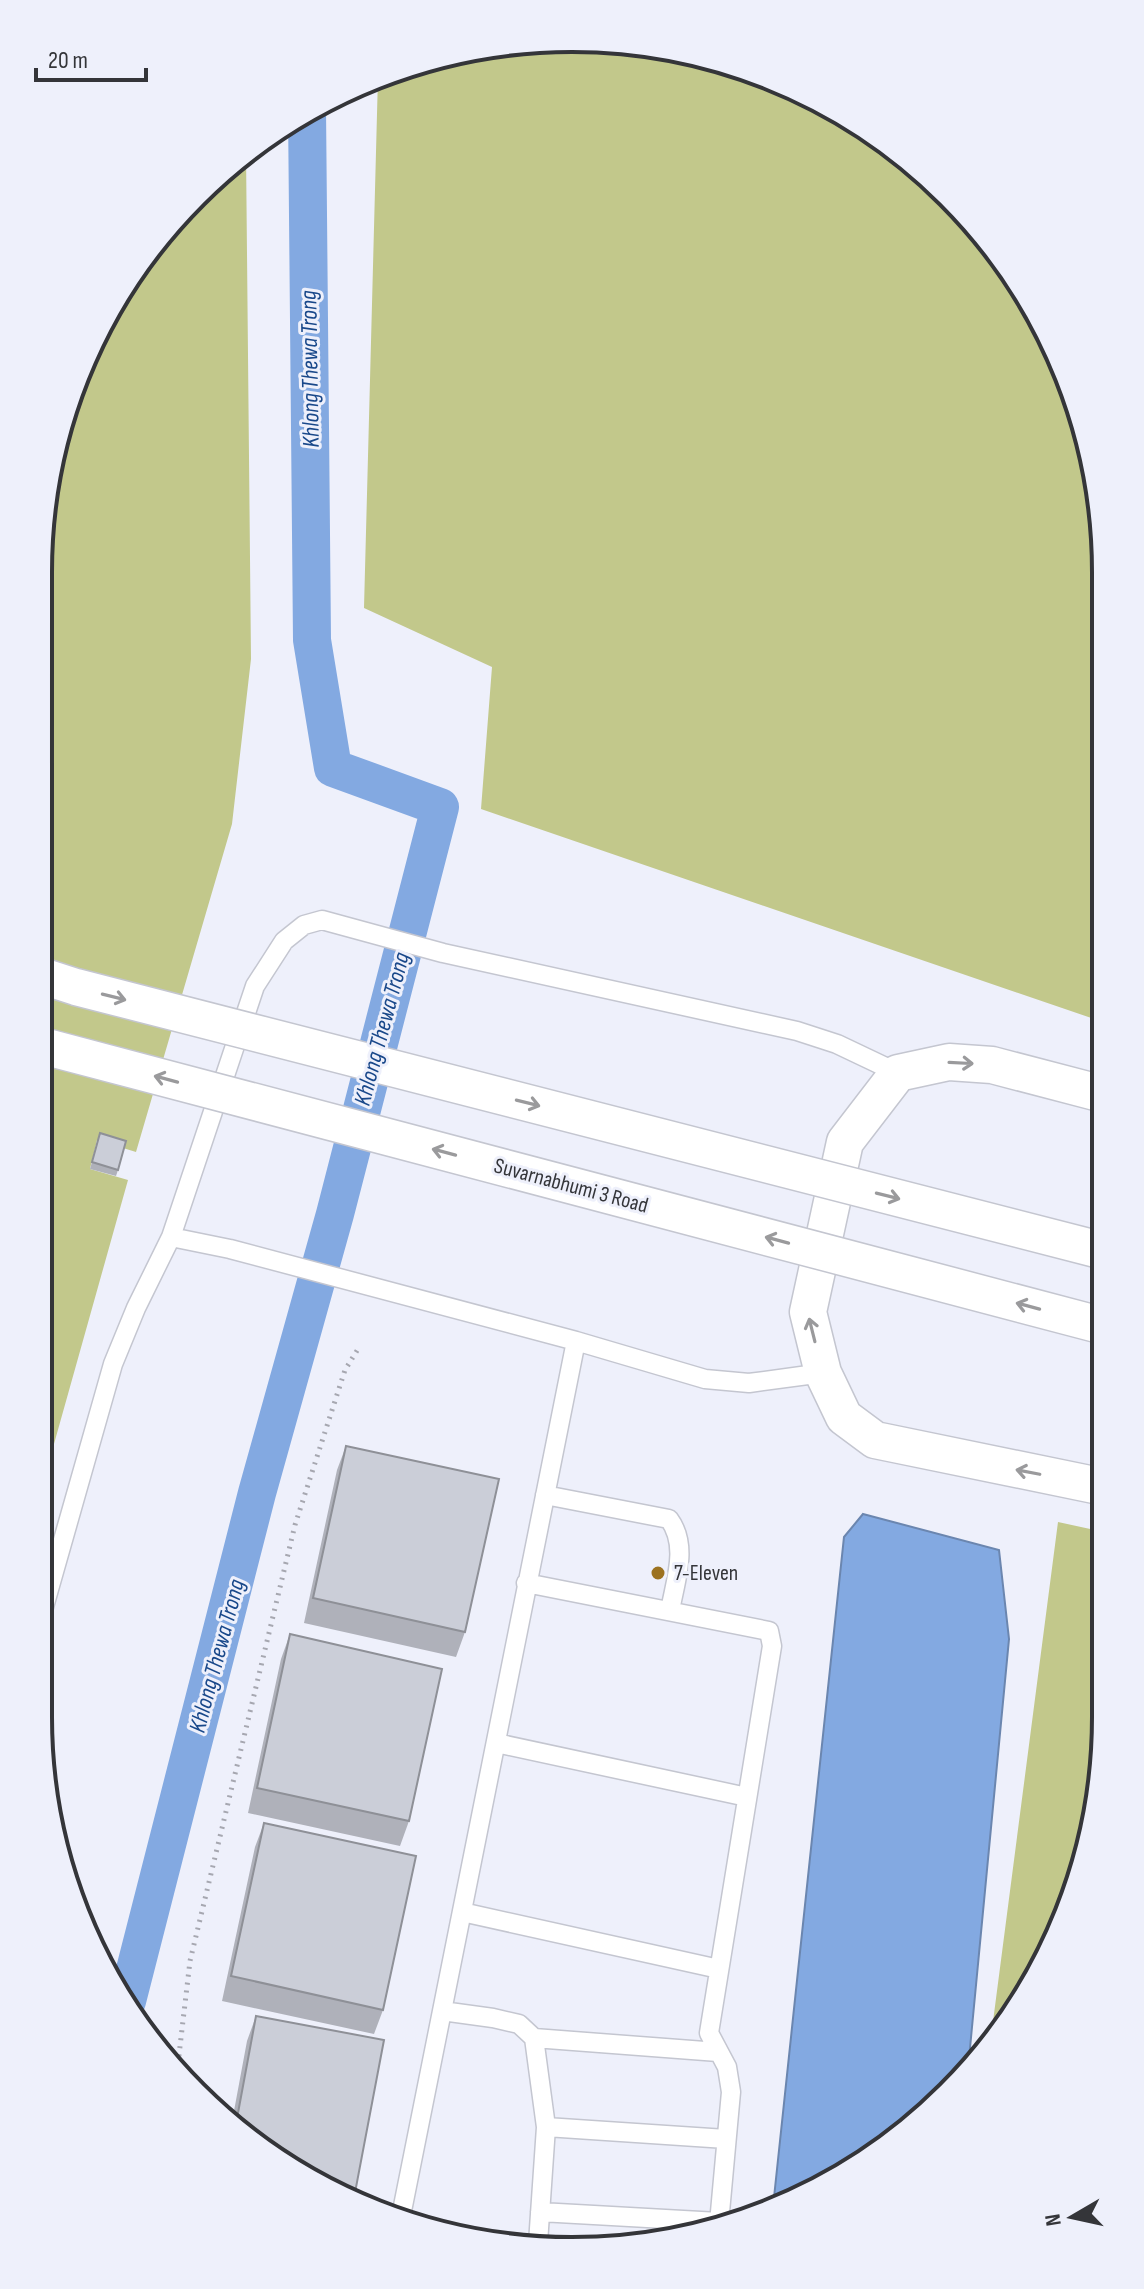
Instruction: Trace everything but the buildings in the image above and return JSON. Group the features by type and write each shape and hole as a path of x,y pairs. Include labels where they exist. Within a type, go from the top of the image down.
{"street":[{"path":"52,979 1092,1248"},
{"name":"Suvarnabhumi 3 Road","path":"52,1048 1092,1323"},
{"path":"1092,1091 992,1065 949,1062 898,1073 845,1142 808,1312 823,1373 844,1417 875,1440 1092,1485"}],"lane":[{"path":"52,1579 113,1364 171,1237 255,986 284,941 304,925 322,920 443,953 797,1031 837,1044 898,1073"},
{"path":"171,1237 230,1249 576,1341 705,1379 749,1383 823,1373"},
{"path":"403,2208 576,1341"},
{"path":"545,1495 669,1519 677,1530 681,1549 670,1611"},
{"path":"526,1583 769,1631 772,1646 709,2033 727,2067 731,2092 720,2215"},
{"path":"496,1743 747,1797"},
{"path":"462,1912 719,1969"},
{"path":"442,2011 519,2024 534,2038 718,2052"},
{"path":"534,2038 546,2127 538,2236"},
{"path":"546,2127 726,2139"},
{"path":"540,2212 696,2222"}],"path":[{"path":"179,2057 190,1961 295,1525 345,1370 358,1349"}],"green space":[{"path":"606,53 640,56 707,70 771,92 832,122 889,159 915,181 985,255 1038,342 1074,437 1088,504 1091,538 1092,1018 481,809 492,667 364,608 378,90 437,70 504,56"},
{"path":"246,166 251,659 232,824 136,1152 97,1140 90,1169 128,1180 52,1451 52,572 56,504 80,405 122,312 159,255 181,229"},
{"path":"1058,1522 1092,1529 1092,1717 1088,1785 1074,1852 1052,1916 1022,1977 993,2022"}],"water":[{"path":"863,1514 999,1550 1009,1639 970,2052 940,2085 889,2130 832,2167 774,2196 844,1537"}],"waterway":[{"name":"Khlong Thewa Trong","path":"130,1990 257,1493 335,1214 440,807 333,768 312,640 307,125"}],"place":[{"name":"7-Eleven","path":"658,1573"}]}
